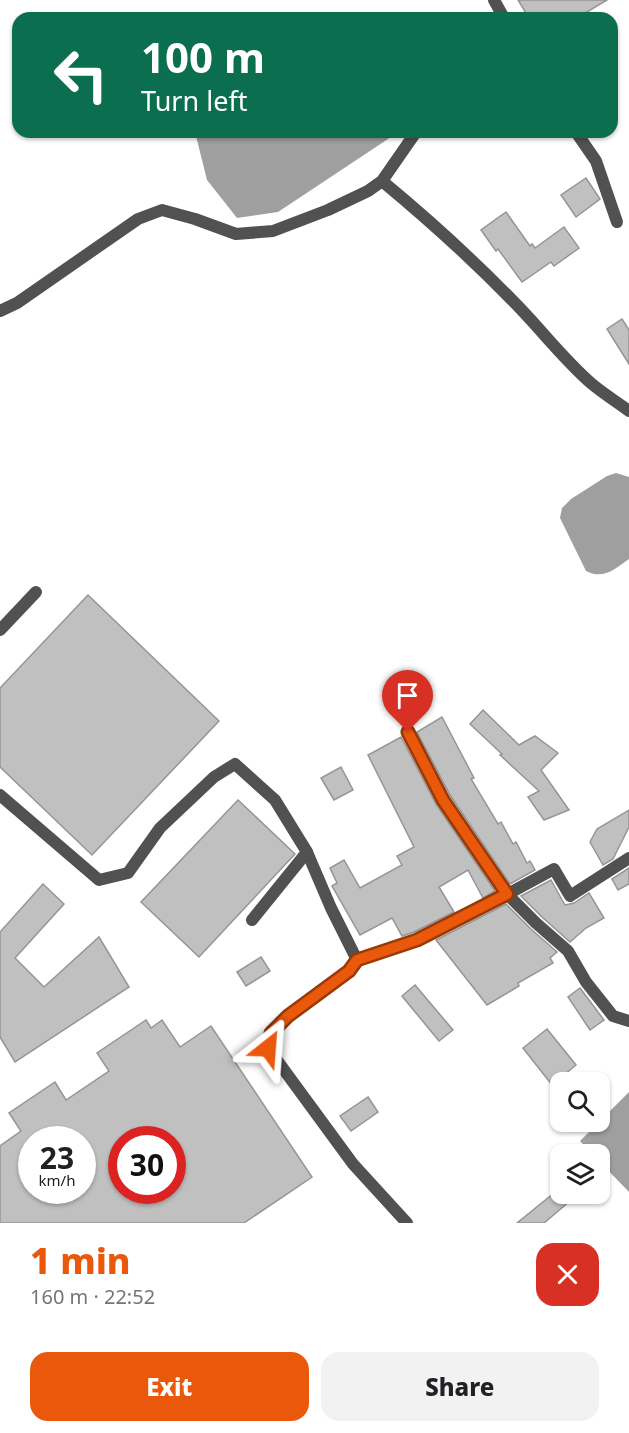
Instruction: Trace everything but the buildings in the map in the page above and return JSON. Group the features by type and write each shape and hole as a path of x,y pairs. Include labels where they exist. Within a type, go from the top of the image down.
{"street":[{"path":"0,311 16,303 138,219 162,210 236,234 273,231 328,210 368,191 382,181 412,138"},
{"path":"580,138 596,161 617,222"},
{"path":"382,181 491,280 592,384 629,411"},
{"path":"0,630 36,592"},
{"path":"408,732 443,800 507,894 568,951 586,982 613,1016 629,1021"},
{"path":"0,795 99,880 128,873 160,828 214,777 235,764 275,800 307,852 357,960"},
{"path":"252,920 307,852"},
{"path":"407,1223 353,1164 268,1048 271,1033 288,1016 349,971 357,960 417,940 554,868 570,896 629,858"}],"shaded area":[{"path":"196,138 389,138 278,212 237,218 207,180"},
{"path":"616,473 629,477 629,559 609,572 592,573 586,571 560,518 562,508 571,499 607,476"},
{"path":"629,1092 629,1192 610,1172 610,1144 583,1144 580,1141 589,1132 610,1132 610,1111"}],"route":[{"path":"268,1048 271,1033 288,1016 349,971 357,960 417,940 507,894 443,800 408,732"}]}
